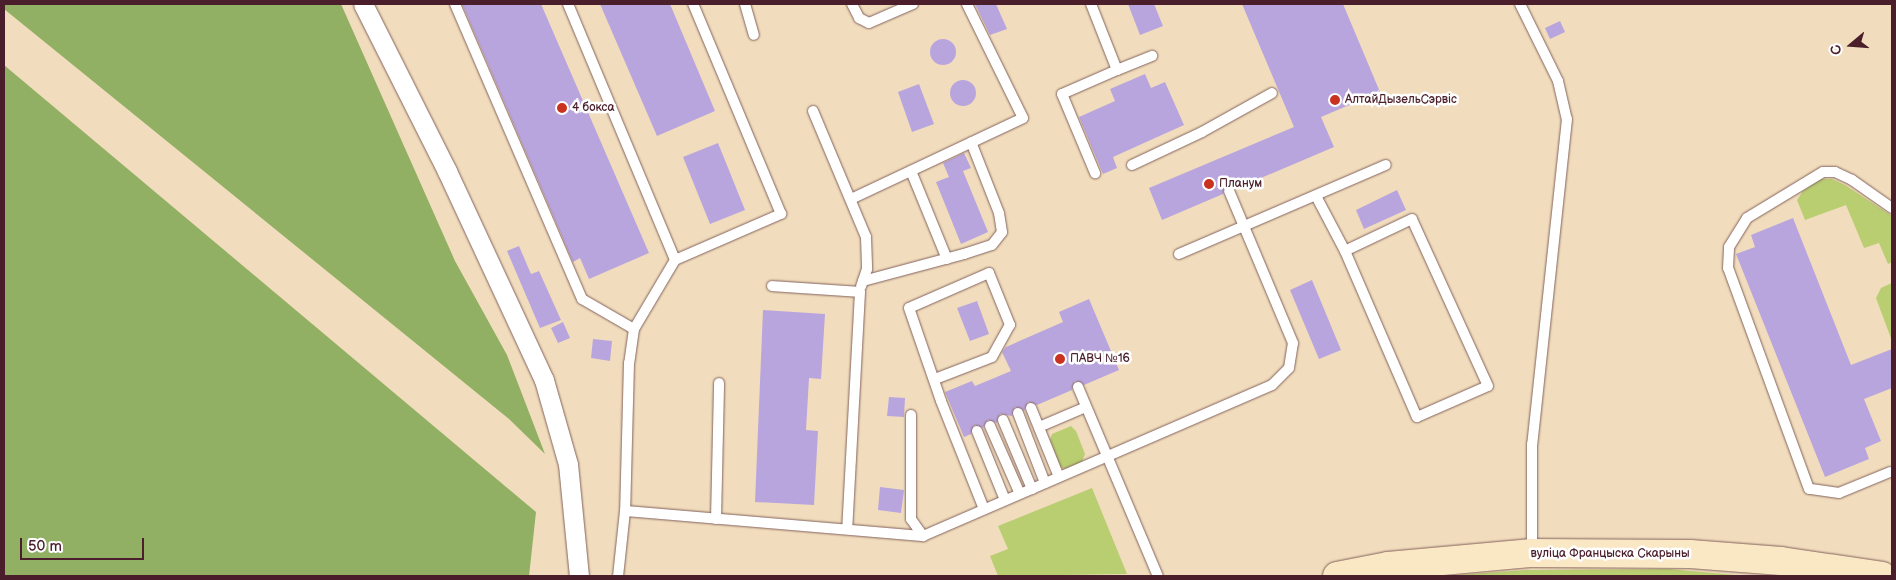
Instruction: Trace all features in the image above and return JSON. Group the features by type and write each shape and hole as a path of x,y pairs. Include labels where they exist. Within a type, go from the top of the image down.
{"main road":[{"name":"вуліца Францыска Скарыны","path":"1337,576 1388,566 1532,553 1690,554 1781,562 1882,576"}],"street":[{"path":"363,4 447,171 544,380 568,464 578,576"}],"lane":[{"path":"455,4 582,299 634,329"},
{"path":"568,4 676,260"},
{"path":"618,576 625,511 629,363 634,329 676,260 781,214 693,4"},
{"path":"745,4 754,35"},
{"path":"852,4 859,18 869,23 913,4"},
{"path":"851,199 1023,118 966,4"},
{"path":"1091,4 1117,70"},
{"path":"1520,4 1558,81 1567,118 1532,444 1532,553"},
{"path":"1095,173 1062,94 1152,56"},
{"path":"1132,166 1202,132 1272,93"},
{"path":"813,111 866,237 867,269 860,292 847,529"},
{"path":"863,281 992,245 1002,232 999,213 971,142"},
{"path":"1179,254 1386,165"},
{"path":"911,171 947,259"},
{"path":"1890,472 1839,493 1809,489 1728,268 1729,247 1747,218 1822,172 1835,172 1852,180 1892,208"},
{"path":"625,511 922,536 1272,385 1289,368 1293,343 1229,192"},
{"path":"1316,196 1345,251 1417,417 1488,386 1412,219 1345,251"},
{"path":"935,379 992,357 1010,325 989,273 909,308 941,401 984,509"},
{"path":"772,286 860,292"},
{"path":"716,519 718,383"},
{"path":"1078,388 1158,576"},
{"path":"1039,427 1086,407"},
{"path":"1032,408 1059,477"},
{"path":"1018,413 1045,483"},
{"path":"911,415 911,519 922,536"},
{"path":"1003,420 1032,489"},
{"path":"990,426 1020,494"},
{"path":"977,431 1005,500"}],"green space":[{"path":"4,4 341,4 455,261 507,355 545,454 509,419 4,9"},
{"path":"4,65 536,512 529,576 4,576"},
{"path":"1821,179 1832,179 1845,185 1892,216 1892,262 1888,264 1879,243 1864,248 1846,205 1805,220 1797,200 1803,191"},
{"path":"1892,283 1892,341 1876,298 1881,288"},
{"path":"1071,426 1076,431 1085,454 1082,462 1066,469 1060,467 1050,440 1052,434"},
{"path":"1092,488 1127,574 998,576 990,556 1008,549 998,526"},
{"path":"1669,569 1746,576 1443,576 1526,570"}],"building":[{"path":"462,4 541,4 649,253 589,279 580,258 573,262"},
{"path":"600,4 670,4 715,111 657,136"},
{"path":"975,4 996,4 1007,29 990,35"},
{"path":"1128,4 1154,4 1163,26 1140,35"},
{"path":"1242,4 1343,4 1380,92 1321,117 1334,147 1235,189 1226,185 1223,194 1162,220 1149,188 1294,127"},
{"path":"1560,21 1565,32 1550,39 1545,28"},
{"path":"943,39 952,43 956,52 952,61 943,65 934,61 930,52 934,43"},
{"path":"1145,74 1151,88 1165,82 1184,125 1113,157 1117,168 1103,174 1079,117 1115,101 1110,89"},
{"path":"963,80 972,84 976,93 972,102 963,106 954,102 950,93 954,84"},
{"path":"919,84 934,124 912,132 898,92"},
{"path":"718,143 745,210 710,224 683,157"},
{"path":"964,153 971,168 963,171 988,232 961,244 936,182 949,177 943,163"},
{"path":"1397,190 1406,210 1364,229 1356,210"},
{"path":"1793,218 1851,365 1892,349 1892,388 1864,399 1881,441 1865,448 1869,459 1825,477 1736,254 1755,247 1751,235"},
{"path":"519,246 531,274 539,271 561,320 540,328 507,251"},
{"path":"1312,280 1341,350 1319,359 1290,290"},
{"name":"ПАВЧ №16","path":"1089,299 1119,370 1084,385 1075,381 1072,390 1037,405 1028,402 1024,411 1015,407 1012,416 1000,414 997,423 988,420 983,428 974,425 971,434 964,437 945,392 972,381 975,386 1011,371 1002,352 1006,347 1063,322 1059,312"},
{"path":"977,301 989,334 970,341 957,308"},
{"path":"763,310 825,314 821,379 809,378 806,430 818,431 814,505 755,502"},
{"path":"563,322 570,338 558,343 551,328"},
{"path":"593,339 612,341 610,361 591,358"},
{"path":"889,397 905,398 904,417 887,416"},
{"path":"880,487 904,490 901,513 878,510"}],"place":[{"name":"АлтайДызельСэрвіс","path":"1335,100"},
{"name":"4 бокса","path":"562,108"},
{"name":"Планум","path":"1209,184"},
{"name":"ПАВЧ №16","path":"1060,359"}]}
